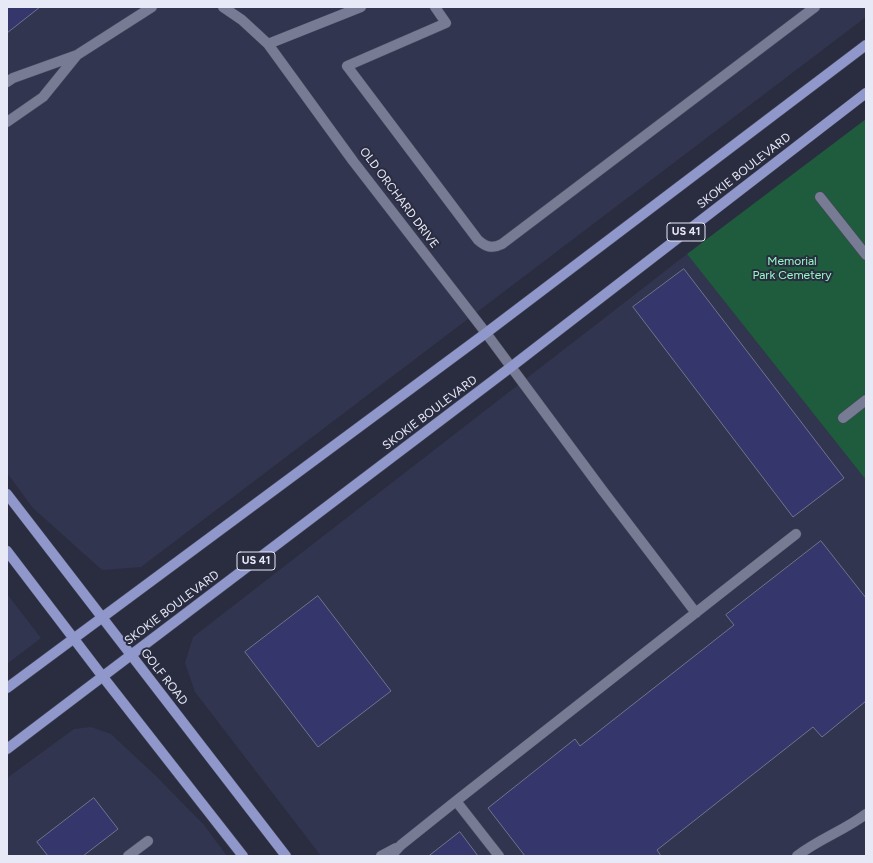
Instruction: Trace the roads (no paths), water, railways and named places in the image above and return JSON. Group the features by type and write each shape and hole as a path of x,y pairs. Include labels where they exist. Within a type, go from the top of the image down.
{"main road":[{"path":"7,688 486,333 866,45"},
{"name":"SKOKIE BOULEVARD","path":"7,749 511,367 866,93"},
{"name":"GOLF ROAD","path":"7,494 101,618 286,856"},
{"path":"7,550 102,677 243,856"}],"lane":[{"path":"7,82 13,78 77,56 152,7"},
{"name":"OLD ORCHARD DRIVE","path":"223,7 242,20 268,44 353,161 486,333 696,613"},
{"path":"268,44 361,7"},
{"path":"435,7 446,23 347,66 478,240 484,246 490,248 502,244 815,7"},
{"path":"7,122 43,97 77,56"},
{"path":"820,197 866,255"},
{"path":"843,418 866,400"},
{"path":"391,856 401,845 456,801 796,534"},
{"path":"456,801 499,856"},
{"path":"797,856 810,846 866,814"},
{"path":"128,856 148,841"},
{"path":"381,856 401,845"}],"park label":[{"name":"Memorial Park Cemetery","path":"792,268"}]}
